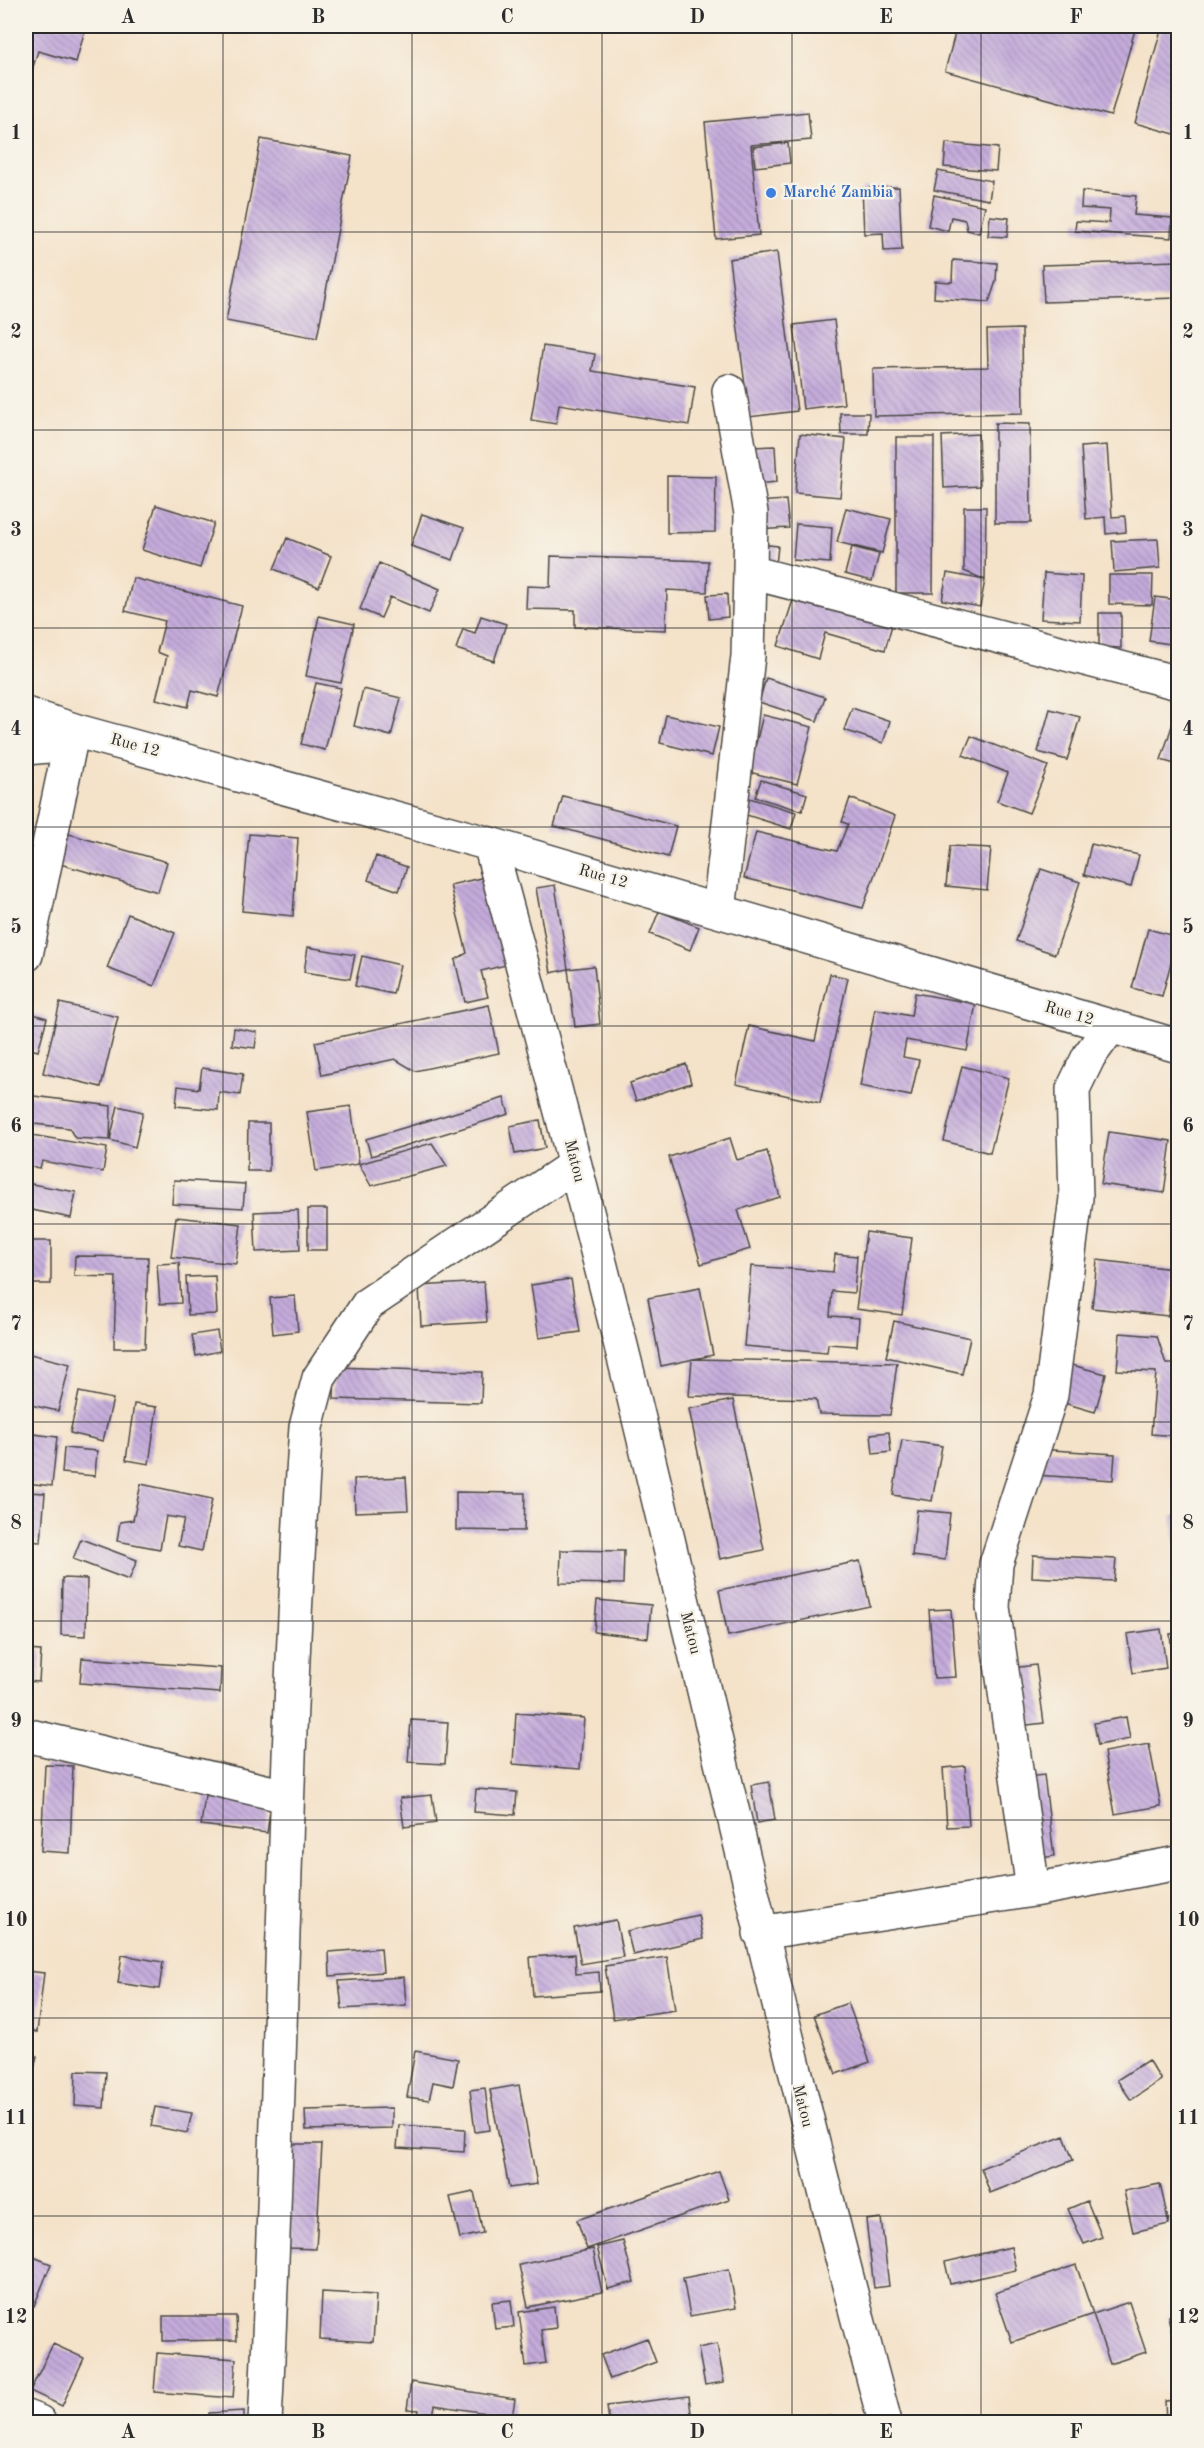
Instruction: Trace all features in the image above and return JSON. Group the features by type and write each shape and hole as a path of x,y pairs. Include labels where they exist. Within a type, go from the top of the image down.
{"street":[{"path":"719,911 748,656 750,572 751,513 729,391"},
{"path":"750,572 1179,683"},
{"name":"Rue 12","path":"26,714 74,737 490,844 1179,1046"},
{"path":"26,748 74,737 26,955"},
{"name":"Matou","path":"490,844 575,1165 631,1389 760,1933 885,2422"},
{"path":"1033,1890 993,1607 996,1564 1051,1395 1076,1198 1073,1089 1089,1056 1111,1026"},
{"path":"265,2422 273,2267 285,1796 306,1427 319,1378 368,1304 575,1165"},
{"path":"26,1735 285,1796"},
{"path":"760,1933 1033,1890 1179,1863"},
{"path":"26,2417 39,2422"}],"building":[{"path":"26,26 86,26 76,62 38,51 31,73 26,71"},
{"path":"957,26 1136,26 1111,116 945,71"},
{"path":"1162,26 1178,26 1178,135 1135,123"},
{"path":"808,112 811,140 751,145 759,235 716,239 705,122"},
{"path":"261,139 352,156 317,338 226,321"},
{"path":"788,143 790,163 755,167 753,147"},
{"path":"946,143 998,148 996,171 944,167"},
{"path":"938,171 992,181 989,200 934,190"},
{"path":"899,187 902,250 884,251 883,233 864,234 862,188"},
{"path":"1082,191 1136,196 1134,215 1172,218 1171,238 1075,231 1076,221 1109,223 1110,210 1081,208"},
{"path":"934,195 985,206 979,233 967,230 965,220 951,217 948,231 928,226"},
{"path":"990,216 1009,218 1007,237 988,236"},
{"path":"777,252 797,411 749,417 729,259"},
{"path":"953,260 997,263 996,281 989,302 934,298 935,281 952,282"},
{"path":"1178,261 1178,298 1044,302 1042,265"},
{"path":"834,320 844,404 803,409 794,325"},
{"path":"1022,329 1023,413 874,416 873,369 988,367 987,330"},
{"path":"543,346 595,354 592,371 695,387 689,425 559,404 556,424 531,420"},
{"path":"840,413 869,413 868,434 841,434"},
{"path":"995,423 1030,424 1031,523 995,523"},
{"path":"800,434 846,439 840,497 795,493"},
{"path":"978,434 980,486 944,488 942,436"},
{"path":"896,437 934,437 933,593 896,593"},
{"path":"1107,445 1112,517 1125,516 1126,532 1106,534 1105,517 1086,519 1081,447"},
{"path":"775,446 777,482 754,484 752,447"},
{"path":"667,476 716,477 715,532 667,533"},
{"path":"786,500 789,528 755,530 754,502"},
{"path":"156,505 214,523 200,568 142,550"},
{"path":"964,507 986,507 985,580 964,571"},
{"path":"846,508 891,519 882,553 837,542"},
{"path":"422,514 464,528 453,560 411,546"},
{"path":"796,524 832,527 830,563 793,560"},
{"path":"287,538 331,556 319,587 274,569"},
{"path":"1158,539 1160,568 1114,572 1112,541"},
{"path":"759,544 778,546 776,565 757,563"},
{"path":"852,547 879,554 872,581 845,574"},
{"path":"551,556 708,561 707,592 667,590 666,630 575,627 575,610 526,609 527,586 550,587"},
{"path":"379,563 440,589 429,613 390,597 381,618 360,609"},
{"path":"947,573 985,580 980,607 942,600"},
{"path":"1044,573 1082,576 1080,621 1041,619"},
{"path":"1109,575 1153,575 1152,605 1109,604"},
{"path":"133,578 242,606 218,697 192,690 188,707 156,699 167,656 157,652 165,621 125,611"},
{"path":"796,591 892,625 885,650 825,633 818,659 778,646"},
{"path":"727,594 728,617 709,619 707,595"},
{"path":"1155,597 1178,600 1178,645 1149,641"},
{"path":"1099,613 1121,613 1121,648 1099,647"},
{"path":"319,616 354,624 341,683 306,676"},
{"path":"481,616 506,624 494,661 456,649 463,629 475,633"},
{"path":"766,678 825,697 817,721 759,702"},
{"path":"316,683 341,688 325,750 301,744"},
{"path":"363,689 401,698 391,736 354,726"},
{"path":"1178,707 1178,765 1161,760"},
{"path":"852,708 890,721 883,743 844,730"},
{"path":"1050,709 1080,717 1067,760 1038,752"},
{"path":"666,715 719,727 712,756 660,743"},
{"path":"763,715 812,727 797,784 749,772"},
{"path":"971,736 1048,766 1029,813 997,801 1008,773 963,755"},
{"path":"761,780 807,794 802,811 755,797"},
{"path":"736,794 796,812 791,829 731,810"},
{"path":"563,796 676,826 668,857 554,826"},
{"path":"850,798 895,816 863,908 744,878 756,832 837,851 848,824 842,822"},
{"path":"62,832 167,862 158,892 53,862"},
{"path":"249,834 298,838 293,916 242,911"},
{"path":"1091,844 1139,855 1131,887 1084,875"},
{"path":"950,846 991,848 987,890 946,886"},
{"path":"376,856 407,867 399,891 368,880"},
{"path":"1041,869 1080,882 1055,954 1016,941"},
{"path":"485,877 506,965 481,971 488,997 465,1002 455,960 467,953 450,885"},
{"path":"555,885 568,969 551,973 536,888"},
{"path":"659,911 699,927 690,950 650,934"},
{"path":"128,914 175,933 154,986 107,968"},
{"path":"1148,929 1178,937 1162,996 1132,988"},
{"path":"308,947 355,955 350,979 304,972"},
{"path":"362,956 400,965 393,994 355,986"},
{"path":"594,966 600,1024 575,1027 568,969"},
{"path":"830,974 848,978 820,1103 736,1084 749,1026 815,1041"},
{"path":"915,993 976,1004 967,1051 906,1040 903,1057 919,1060 911,1096 860,1086 875,1009 911,1016"},
{"path":"60,1003 118,1017 101,1087 43,1073"},
{"path":"489,1005 499,1053 415,1071 395,1059 322,1075 315,1042"},
{"path":"26,1012 47,1018 38,1051 26,1048"},
{"path":"234,1028 257,1032 255,1048 232,1045"},
{"path":"686,1064 691,1083 636,1101 630,1083"},
{"path":"962,1066 1009,1078 990,1153 944,1141"},
{"path":"202,1068 243,1074 240,1095 219,1092 218,1110 176,1106 178,1086 199,1089"},
{"path":"26,1095 111,1106 110,1140 75,1138 69,1128 26,1123"},
{"path":"504,1098 509,1114 371,1156 366,1139"},
{"path":"118,1106 143,1112 135,1147 110,1140"},
{"path":"351,1106 359,1164 316,1171 307,1112"},
{"path":"540,1120 545,1148 515,1154 510,1126"},
{"path":"248,1123 269,1123 269,1171 247,1171"},
{"path":"1109,1132 1171,1141 1164,1193 1101,1184"},
{"path":"26,1134 107,1148 103,1172 42,1161 40,1168 26,1166"},
{"path":"730,1138 737,1160 767,1151 780,1197 738,1210 750,1249 701,1264 669,1157"},
{"path":"432,1143 447,1166 371,1186 359,1164"},
{"path":"174,1180 245,1184 243,1208 172,1204"},
{"path":"26,1183 76,1192 71,1218 27,1209 26,1214"},
{"path":"308,1209 327,1209 327,1250 308,1250"},
{"path":"298,1210 300,1250 256,1252 254,1212"},
{"path":"176,1217 241,1224 236,1264 171,1257"},
{"path":"866,1232 912,1238 902,1315 856,1309"},
{"path":"26,1241 51,1241 51,1284 26,1284"},
{"path":"835,1254 857,1256 854,1293 832,1291 830,1316 859,1318 857,1346 828,1344 827,1353 744,1346 751,1266 833,1272"},
{"path":"75,1256 148,1257 145,1348 114,1348 116,1277 74,1276"},
{"path":"1097,1260 1173,1269 1168,1316 1092,1308"},
{"path":"179,1263 181,1303 160,1304 157,1264"},
{"path":"215,1276 217,1314 188,1315 186,1277"},
{"path":"571,1279 580,1332 539,1338 531,1285"},
{"path":"484,1282 487,1322 421,1326 419,1286"},
{"path":"700,1288 713,1355 661,1366 648,1298"},
{"path":"295,1296 298,1331 273,1334 270,1298"},
{"path":"894,1321 970,1338 962,1374 886,1357"},
{"path":"217,1331 220,1351 196,1356 192,1335"},
{"path":"1120,1333 1157,1336 1166,1364 1178,1364 1178,1436 1151,1434 1156,1372 1117,1370"},
{"path":"26,1353 70,1364 58,1411 26,1404"},
{"path":"692,1359 897,1363 890,1415 819,1414 816,1399 689,1396"},
{"path":"1068,1364 1106,1374 1095,1412 1057,1401"},
{"path":"335,1367 482,1372 481,1403 334,1399"},
{"path":"79,1392 113,1399 103,1441 70,1433"},
{"path":"733,1400 764,1550 720,1559 689,1409"},
{"path":"134,1404 157,1407 149,1464 126,1460"},
{"path":"889,1432 891,1452 873,1454 871,1434"},
{"path":"26,1433 57,1437 52,1486 26,1483"},
{"path":"902,1440 942,1446 932,1501 893,1495"},
{"path":"64,1448 97,1451 95,1476 62,1473"},
{"path":"1036,1449 1115,1454 1113,1480 1034,1475"},
{"path":"406,1477 408,1510 355,1512 354,1479"},
{"path":"141,1484 212,1499 202,1551 178,1546 184,1519 166,1516 160,1549 117,1541 120,1522 133,1520"},
{"path":"26,1492 45,1493 41,1542 26,1541"},
{"path":"456,1492 525,1493 524,1531 456,1530"},
{"path":"917,1510 950,1513 945,1560 912,1556"},
{"path":"1178,1515 1178,1555 1177,1555 1172,1516"},
{"path":"81,1539 137,1560 129,1580 73,1559"},
{"path":"561,1550 624,1551 623,1584 560,1583"},
{"path":"1033,1555 1116,1559 1114,1581 1032,1577"},
{"path":"860,1561 870,1606 728,1636 719,1590"},
{"path":"62,1578 87,1579 86,1636 61,1635"},
{"path":"597,1600 651,1605 648,1638 594,1632"},
{"path":"951,1609 956,1677 934,1678 929,1610"},
{"path":"1161,1629 1166,1668 1133,1673 1127,1634"},
{"path":"1178,1633 1178,1664 1173,1664 1170,1634"},
{"path":"26,1650 41,1651 39,1682 26,1681"},
{"path":"82,1658 221,1668 220,1693 80,1683"},
{"path":"1036,1665 1044,1723 1019,1726 1012,1668"},
{"path":"516,1713 584,1718 580,1769 513,1764"},
{"path":"1126,1717 1130,1739 1098,1745 1094,1723"},
{"path":"411,1720 448,1722 445,1764 408,1762"},
{"path":"1149,1744 1161,1806 1115,1814 1104,1752"},
{"path":"45,1765 73,1766 70,1853 41,1851"},
{"path":"965,1766 969,1826 947,1827 943,1768"},
{"path":"1044,1775 1054,1856 1030,1860 1018,1778"},
{"path":"769,1782 775,1820 757,1823 751,1785"},
{"path":"476,1789 517,1792 515,1815 474,1812"},
{"path":"205,1795 271,1803 267,1833 201,1825"},
{"path":"432,1795 436,1823 404,1827 400,1798"},
{"path":"698,1915 703,1939 633,1955 627,1931"},
{"path":"616,1920 623,1957 581,1964 574,1928"},
{"path":"381,1948 383,1972 330,1976 329,1952"},
{"path":"575,1954 576,1974 599,1972 600,1991 533,1996 530,1957"},
{"path":"122,1955 163,1962 159,1989 118,1983"},
{"path":"667,1957 675,2010 613,2019 605,1966"},
{"path":"26,1971 44,1973 37,2032 26,2030"},
{"path":"404,1977 406,2005 342,2009 339,1981"},
{"path":"848,2003 870,2062 836,2074 814,2015"},
{"path":"415,2051 458,2059 453,2086 433,2082 429,2100 407,2097"},
{"path":"26,2054 37,2056 27,2100 26,2100"},
{"path":"1148,2060 1161,2080 1131,2100 1117,2080"},
{"path":"76,2071 106,2072 104,2108 75,2106"},
{"path":"519,2085 537,2184 509,2188 490,2090"},
{"path":"485,2088 490,2130 475,2132 470,2090"},
{"path":"155,2107 192,2113 187,2133 151,2126"},
{"path":"392,2108 392,2128 306,2130 305,2110"},
{"path":"399,2125 465,2129 464,2152 397,2148"},
{"path":"1064,2136 1073,2160 990,2193 981,2168"},
{"path":"293,2144 322,2144 316,2249 288,2248"},
{"path":"719,2171 729,2199 587,2249 577,2220"},
{"path":"1160,2184 1169,2224 1133,2232 1124,2191"},
{"path":"474,2192 483,2233 460,2238 450,2197"},
{"path":"1087,2201 1102,2237 1084,2244 1068,2209"},
{"path":"881,2218 889,2286 874,2288 866,2220"},
{"path":"623,2241 634,2282 608,2289 597,2247"},
{"path":"1011,2247 1016,2270 950,2284 945,2262"},
{"path":"593,2249 602,2292 528,2307 519,2265"},
{"path":"26,2254 51,2264 34,2306 26,2303"},
{"path":"1076,2265 1093,2314 1012,2342 995,2293"},
{"path":"729,2269 736,2308 690,2316 683,2278"},
{"path":"322,2292 376,2295 373,2342 320,2339"},
{"path":"511,2300 514,2327 495,2329 492,2302"},
{"path":"1129,2302 1146,2352 1110,2364 1093,2314"},
{"path":"554,2307 556,2328 541,2330 546,2363 526,2366 519,2312"},
{"path":"1178,2314 1178,2347 1175,2347 1168,2316"},
{"path":"163,2316 236,2316 237,2340 163,2341"},
{"path":"647,2338 656,2362 610,2379 601,2355"},
{"path":"53,2344 84,2358 62,2406 30,2391"},
{"path":"717,2344 724,2382 705,2385 698,2348"},
{"path":"157,2353 236,2359 233,2398 154,2392"},
{"path":"411,2382 515,2399 512,2417 435,2405 432,2422 417,2422 419,2410 407,2409"},
{"path":"689,2396 692,2422 609,2422 607,2406"},
{"path":"1178,2400 1178,2422 1166,2422 1165,2401"},
{"path":"244,2411 244,2422 209,2422 209,2413"},
{"path":"831,2416 832,2422 790,2422 790,2421"}],"place":[{"name":"Marché Zambia","path":"771,193"}]}
